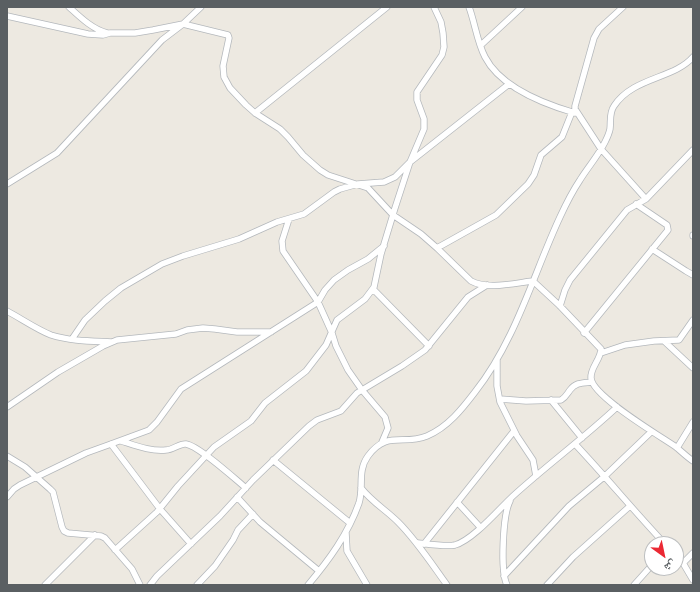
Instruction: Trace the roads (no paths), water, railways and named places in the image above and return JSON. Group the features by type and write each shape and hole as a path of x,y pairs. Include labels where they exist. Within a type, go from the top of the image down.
{"street":[{"path":"69,7 86,22 101,31 110,33"},
{"path":"7,184 57,154 162,40 183,24 201,7"},
{"path":"115,550 160,509 178,486 214,447 251,421 265,403 306,371 320,354 338,320 365,299 373,289 393,215 410,162 424,129 424,119 417,100 417,92 442,55 444,47 441,22 434,7"},
{"path":"481,45 522,7"},
{"path":"623,7 599,29 594,38 575,109 601,149 646,199"},
{"path":"255,113 383,8"},
{"path":"471,8 485,56 490,65 509,84 547,104 579,114"},
{"path":"7,16 88,34 103,35 110,33 141,32 183,24 229,36 223,66 224,77 230,88 255,113 280,129 302,155 320,170 328,175 365,186 373,192 393,215 422,234 471,281 477,284 487,285 533,281 560,306 584,333 601,349 601,353 592,374 592,382 596,388 651,432 693,461"},
{"path":"308,585 328,561 346,532 360,500 362,488 362,467 372,450 382,442 394,439 411,440 421,438 444,427 476,391 497,360 524,304 550,237 569,198 601,149 608,134 613,108 618,101 640,84 686,64 693,57"},
{"path":"72,339 85,320 105,301 121,288 150,270 170,260 239,239 277,222 308,211 337,190 358,184 384,182 395,176 410,162 509,84"},
{"path":"437,248 496,215 528,184 534,175 541,156 562,137 572,112"},
{"path":"560,306 570,280 627,210 646,199 693,150"},
{"path":"584,333 668,230 668,226 636,204"},
{"path":"289,219 282,241 283,251 318,302 342,360 362,390 385,417 388,428 382,442"},
{"path":"7,497 14,489 36,476 86,452 149,430 157,422 181,389 318,302 325,290 334,280 384,246"},
{"path":"652,249 693,275"},
{"path":"150,585 157,576 191,544 273,460 312,423 341,411 354,396 362,390 402,366 429,346 468,298 487,285"},
{"path":"373,289 429,346"},
{"path":"7,312 50,334 72,339 111,342"},
{"path":"601,353 624,345 676,341 680,339 693,320"},
{"path":"7,407 58,372 111,342 128,338 176,334 187,330 203,328 237,332 271,332"},
{"path":"664,341 693,368"},
{"path":"497,360 497,386 500,399 514,431 533,460 536,476"},
{"path":"500,399 526,401 563,399 577,384 592,382"},
{"path":"551,400 582,438"},
{"path":"421,544 453,545 469,536 617,406"},
{"path":"676,448 693,422"},
{"path":"421,544 458,502 514,431"},
{"path":"504,576 566,509 605,476 651,432"},
{"path":"121,441 141,447 164,450 188,445 206,456 246,488"},
{"path":"112,444 160,509 191,544"},
{"path":"575,444 658,536"},
{"path":"7,456 36,476 52,492 64,531 68,533 95,535 105,538 132,569 140,585"},
{"path":"273,460 350,523"},
{"path":"362,488 372,500 421,544 447,585"},
{"path":"237,497 260,522 319,571"},
{"path":"507,585 504,576 504,547 506,513 512,497"},
{"path":"458,502 480,527"},
{"path":"547,585 573,557 630,506"},
{"path":"197,585 215,566 238,530 253,514"},
{"path":"346,532 347,551 367,585"},
{"path":"45,585 95,535"},
{"path":"684,562 693,553"},
{"path":"684,565 693,580"},
{"path":"634,585 644,574"},
{"path":"362,576 363,585"}]}
